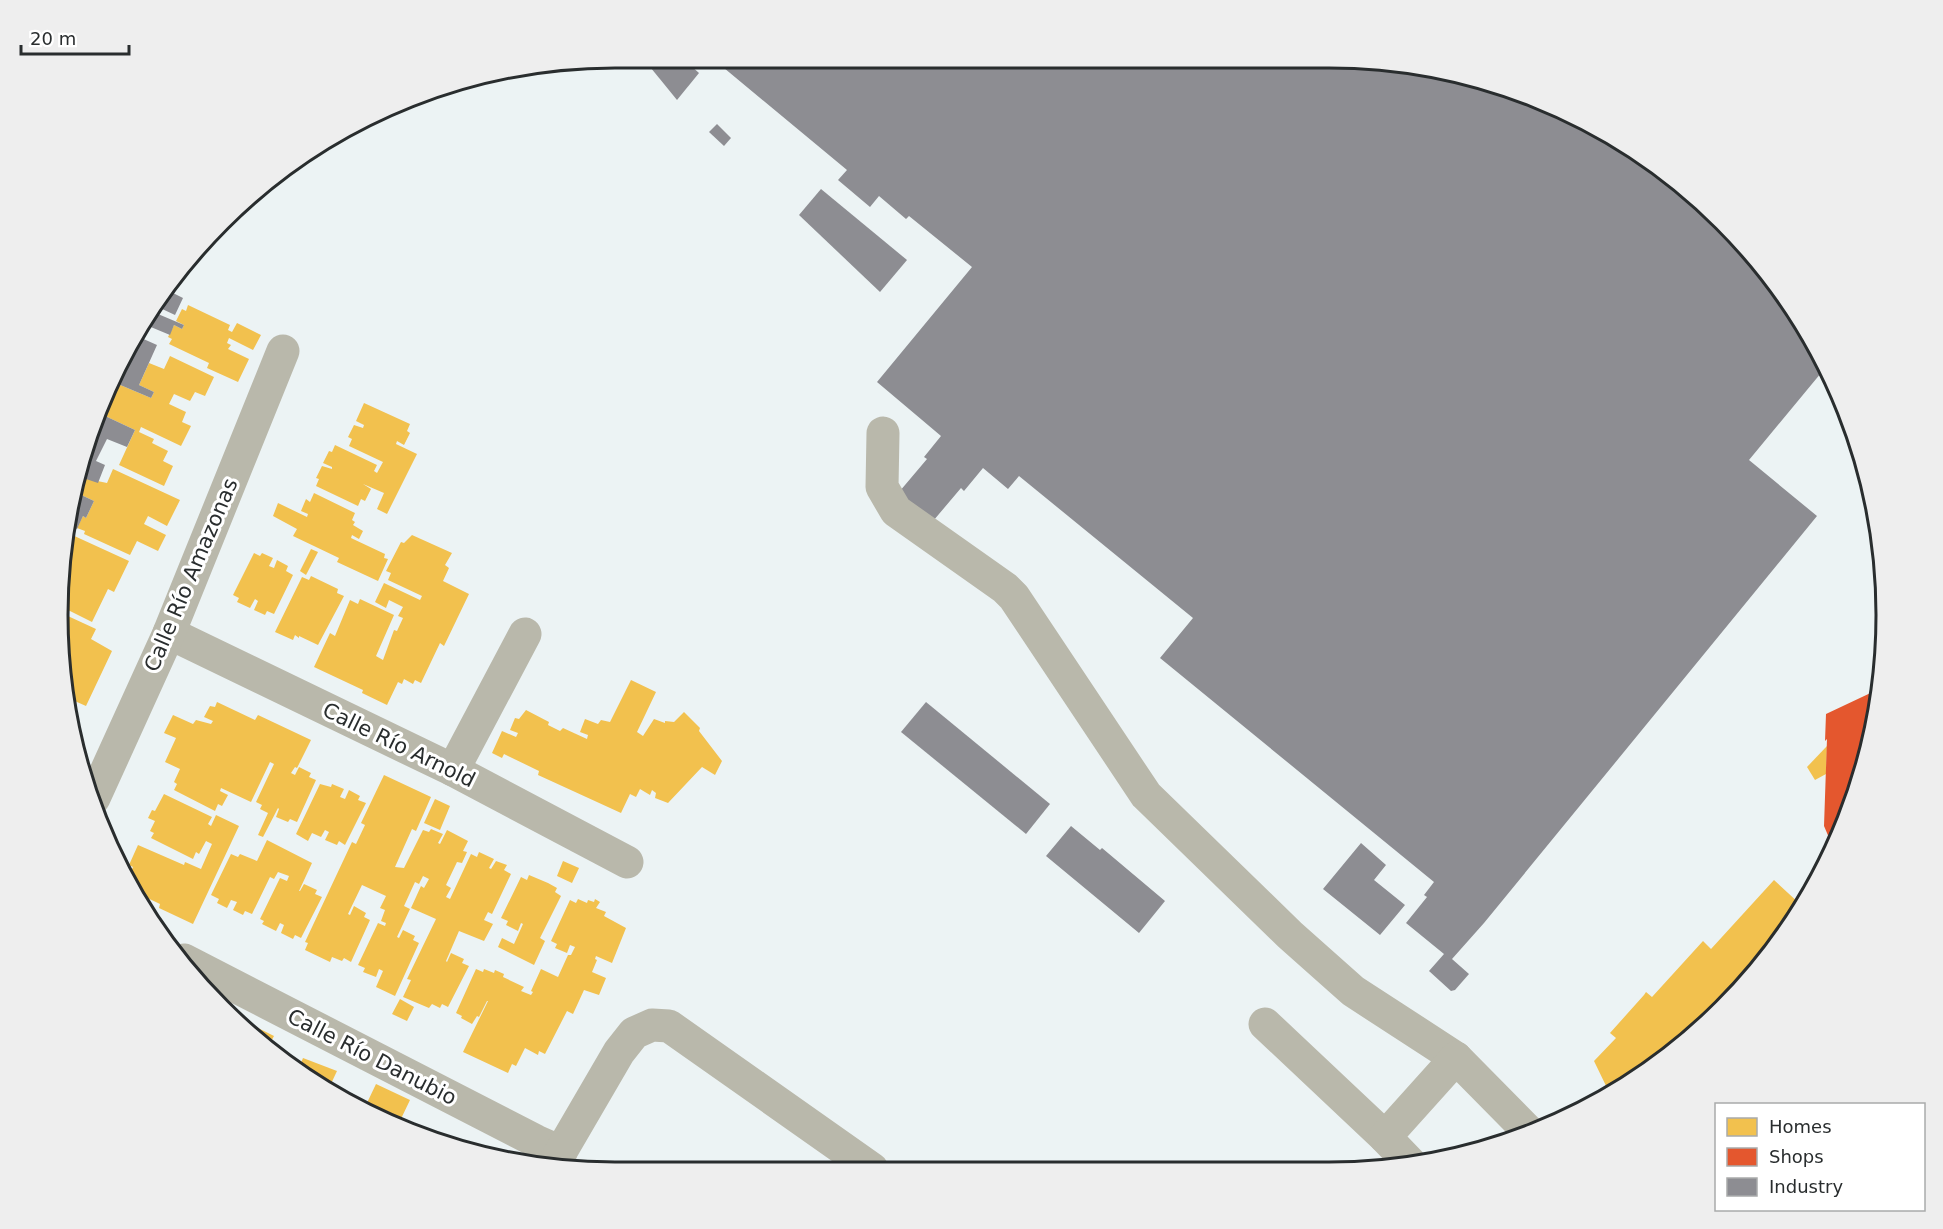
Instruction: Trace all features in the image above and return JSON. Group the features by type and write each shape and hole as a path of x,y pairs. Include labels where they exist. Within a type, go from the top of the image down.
{"street":[{"name":"Calle Río Amazonas","path":"97,791 169,633 283,351"},
{"path":"883,433 882,487 896,511 1005,588 1014,597 1146,795 1290,935 1353,991 1456,1058 1523,1125"},
{"name":"Calle Río Arnold","path":"169,633 453,770 627,862"},
{"path":"453,770 525,634"},
{"name":"Calle Río Danubio","path":"196,966 536,1141 555,1158"},
{"path":"558,1158 620,1052 634,1033 652,1024 669,1026 862,1162"},
{"path":"1265,1024 1404,1156"},
{"path":"1385,1137 1456,1058"}],"building: Homes":[{"path":"188,305 230,325 228,330 232,332 237,323 261,335 253,350 229,338 227,343 231,345 228,349 249,359 238,382 207,368 209,363 169,344 172,339 168,337 174,325 182,329 184,325 176,321 182,309 186,311"},
{"path":"170,356 214,377 205,396 195,392 190,401 174,394 169,404 186,412 182,422 191,426 181,446 141,427 139,432 154,439 152,443 168,451 163,461 173,466 164,486 119,465 135,430 105,416 119,384 151,398 154,392 139,385 149,363 164,369"},
{"path":"364,403 410,424 407,431 410,433 404,445 397,441 396,444 417,454 387,514 377,509 384,493 363,484 371,489 365,501 361,499 358,506 316,486 319,479 316,478 322,466 332,469 323,463 335,445 377,465 374,471 377,473 383,462 349,446 352,439 348,437 354,425 363,428 364,425 356,421"},
{"path":"113,469 180,500 167,526 148,516 144,524 166,535 158,551 137,541 130,555 84,534 85,531 77,528 83,516 86,518 94,501 81,495 85,478 107,483"},
{"path":"314,493 355,513 352,520 355,522 353,525 363,531 359,539 352,535 351,538 385,554 384,558 388,559 378,581 337,562 339,558 293,536 297,529 273,516 278,503 307,517 308,514 301,511 306,499 310,502"},
{"path":"412,535 452,553 445,565 449,568 443,581 469,594 444,646 440,643 421,683 415,680 413,684 404,679 402,684 398,682 387,705 362,693 363,690 314,667 330,633 335,636 350,600 358,604 360,599 394,615 376,656 383,660 394,630 397,631 403,618 398,616 403,607 389,600 386,608 375,602 384,583 420,600 422,596 388,580 391,573 386,571 401,542 404,543"},
{"path":"73,536 129,561 114,592 108,589 92,622 68,610"},
{"path":"311,549 318,552 306,575 300,571"},
{"path":"254,553 260,556 262,553 273,558 269,566 274,568 277,560 288,566 286,571 293,575 274,614 267,611 265,615 254,610 258,601 255,599 250,608 237,602 239,598 233,595"},
{"path":"311,576 338,589 337,593 344,596 318,645 299,636 299,638 295,635 293,640 275,632 302,577 309,580"},
{"path":"68,616 96,629 91,639 112,651 86,706 75,701"},
{"path":"631,680 656,692 637,732 643,736 654,719 665,723 665,721 674,722 684,712 700,728 699,731 722,761 715,775 702,767 668,803 655,798 656,793 652,790 650,795 640,789 636,797 630,794 621,813 538,775 539,771 504,754 502,758 492,753 502,731 516,737 518,733 510,730 515,718 519,719 526,710 549,722 548,725 560,731 563,728 587,739 588,735 580,732 585,719 598,724 601,720 610,722"},
{"path":"217,702 255,720 258,715 311,740 297,768 295,767 291,773 295,775 299,767 311,773 309,777 316,780 297,822 290,819 288,822 276,817 278,808 263,837 258,835 268,813 260,809 262,805 256,802 274,764 270,762 251,802 221,788 220,791 228,795 222,806 218,804 215,811 174,790 177,784 174,782 180,769 165,762 176,738 164,733 173,715 193,724 196,720 211,724 213,721 204,717 210,706 215,707"},
{"path":"1827,746 1826,774 1815,780 1807,767"},
{"path":"384,775 431,797 416,831 412,829 395,867 404,868 423,830 429,832 431,829 443,834 438,843 440,844 447,830 468,841 463,851 467,852 462,863 457,862 446,885 451,888 446,897 450,899 471,854 477,857 479,852 494,859 489,868 491,869 496,861 507,865 504,870 511,874 492,914 488,912 484,920 493,924 484,941 459,931 446,961 451,953 464,959 462,963 469,966 448,1007 442,1004 440,1008 432,1004 429,1008 403,997 411,980 407,979 436,919 411,908 421,886 424,888 429,879 423,876 419,884 415,882 404,906 410,909 397,937 399,938 403,930 415,936 413,940 419,943 395,996 376,987 383,971 379,969 376,977 363,972 365,968 358,965 378,923 385,926 386,923 381,921 385,910 380,908 386,896 362,885 348,914 350,915 354,906 366,913 364,917 370,920 351,962 344,958 342,961 332,957 330,962 305,950 308,943 305,942 352,842 356,844 365,825 361,823"},
{"path":"320,784 331,787 332,784 344,789 340,797 345,799 349,790 360,796 358,800 366,803 345,845 339,841 337,845 325,840 329,832 325,830 321,837 312,833 308,841 296,834"},
{"path":"164,794 212,817 208,824 211,826 216,815 239,826 193,924 159,908 160,904 147,898 132,870 133,867 129,865 138,845 184,865 185,862 201,869 212,844 206,841 199,854 196,852 193,859 151,838 154,833 150,831 155,821 148,818 152,810 155,811"},
{"path":"435,799 450,806 440,830 424,823"},
{"path":"267,840 312,863 299,891 304,884 317,890 315,894 322,897 301,938 295,935 293,939 281,933 284,925 280,923 276,931 262,924 264,921 260,919 280,878 287,881 289,876 278,872 274,879 270,877 252,914 245,911 243,915 233,910 237,902 231,900 227,908 217,903 219,899 211,895 231,854 238,857 240,854 257,861"},
{"path":"563,861 579,868 572,883 557,876"},
{"path":"529,875 557,888 555,892 561,896 540,938 545,941 534,965 498,947 502,938 514,944 523,924 521,923 518,931 506,925 508,921 501,918 521,877 527,880"},
{"path":"1774,880 1795,899 1762,947 1715,1001 1661,1048 1606,1086 1594,1061 1616,1038 1610,1033 1646,992 1652,997 1703,941 1711,949"},
{"path":"578,899 587,903 588,900 594,902 595,899 600,902 596,908 606,912 604,916 626,928 612,963 596,956 597,960 592,972 606,978 599,995 584,990 573,1014 567,1011 545,1054 539,1051 538,1055 525,1048 516,1066 512,1064 508,1073 463,1052 488,1001 472,1024 456,1013 476,969 494,973 495,970 504,974 503,977 524,987 521,991 531,995 541,969 558,977 568,955 571,955 575,947 570,945 567,953 555,948 557,944 551,941 570,900 576,903"},
{"path":"400,999 414,1007 407,1021 392,1014"},
{"path":"254,1026 274,1036 272,1040"},
{"path":"303,1058 337,1071 332,1082 301,1062"},
{"path":"376,1084 410,1100 401,1118 367,1102"}],"building: Shops":[{"path":"1870,693 1857,756 1828,836 1824,826 1826,714"}],"building: Industry":[{"path":"651,68 693,68 699,73 677,100"},
{"path":"724,68 1364,69 1400,72 1470,86 1538,109 1602,141 1632,160 1689,203 1740,254 1783,311 1820,375 1749,460 1817,516 1484,923 1452,959 1469,974 1455,990 1451,991 1429,971 1444,954 1406,923 1427,897 1424,895 1434,882 1160,658 1193,618 1019,476 1008,489 983,468 964,491 961,488 928,527 894,498 927,459 924,457 941,436 877,382 972,267 909,216 906,219 879,196 870,207 838,180 847,170"},
{"path":"717,124 731,138 724,146 709,132"},
{"path":"821,189 907,260 880,292 799,215"},
{"path":"173,293 183,298 175,315 162,309"},
{"path":"158,314 184,325 182,329 174,325 170,335 150,327"},
{"path":"143,339 157,345 139,385 154,392 151,398 119,384"},
{"path":"105,416 135,430 127,447 107,439 96,461 105,465 98,483 85,479"},
{"path":"81,495 94,501 86,518 83,516 77,529 75,528"},
{"path":"926,702 1050,804 1026,834 901,732"},
{"path":"1071,826 1100,850 1102,848 1165,901 1139,933 1046,856"},
{"path":"1361,843 1386,865 1374,880 1405,905 1380,935 1323,889"}]}
